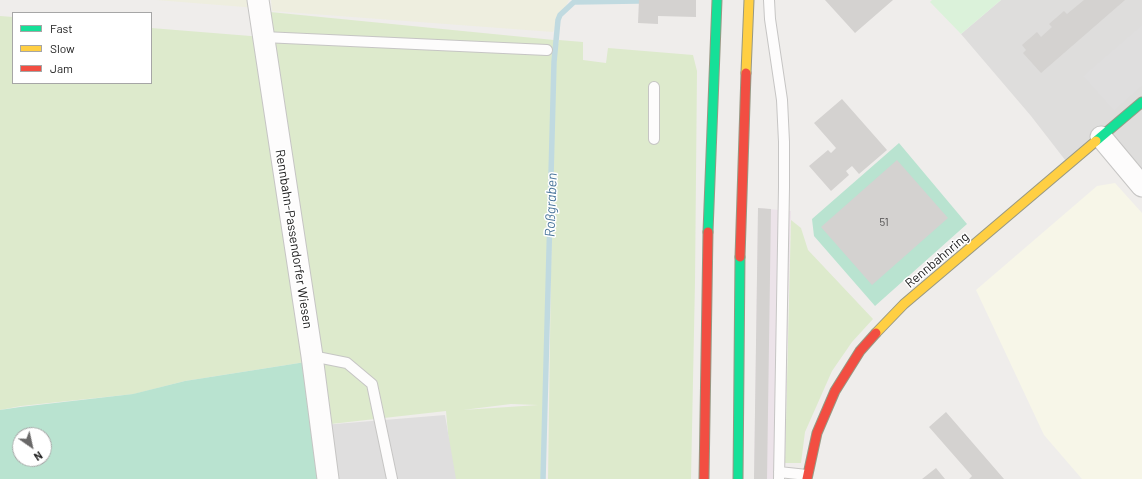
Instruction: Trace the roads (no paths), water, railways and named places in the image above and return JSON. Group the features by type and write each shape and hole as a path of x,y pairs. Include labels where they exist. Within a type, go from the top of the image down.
{"main road":[{"path":"704,479 708,221 717,0"},
{"path":"738,479 741,208 749,0"},
{"name":"Rennbahnring","path":"807,477 817,433 835,391 860,351 870,339 904,304 1142,103"}],"street":[{"name":"Rennbahn-Passendorfer Wiesen","path":"258,0 312,356 328,479"},
{"path":"1101,137 1142,186"}],"lane":[{"path":"769,0 770,18 782,100 784,142 779,476 807,477"},
{"path":"263,37 547,50"},
{"path":"654,87 654,139"},
{"path":"1133,94 1142,103"},
{"path":"312,356 347,363 372,384 392,479"}],"waterway":[{"name":"Roßgraben","path":"543,479 554,62 558,20 560,15 574,2 639,1"}]}
